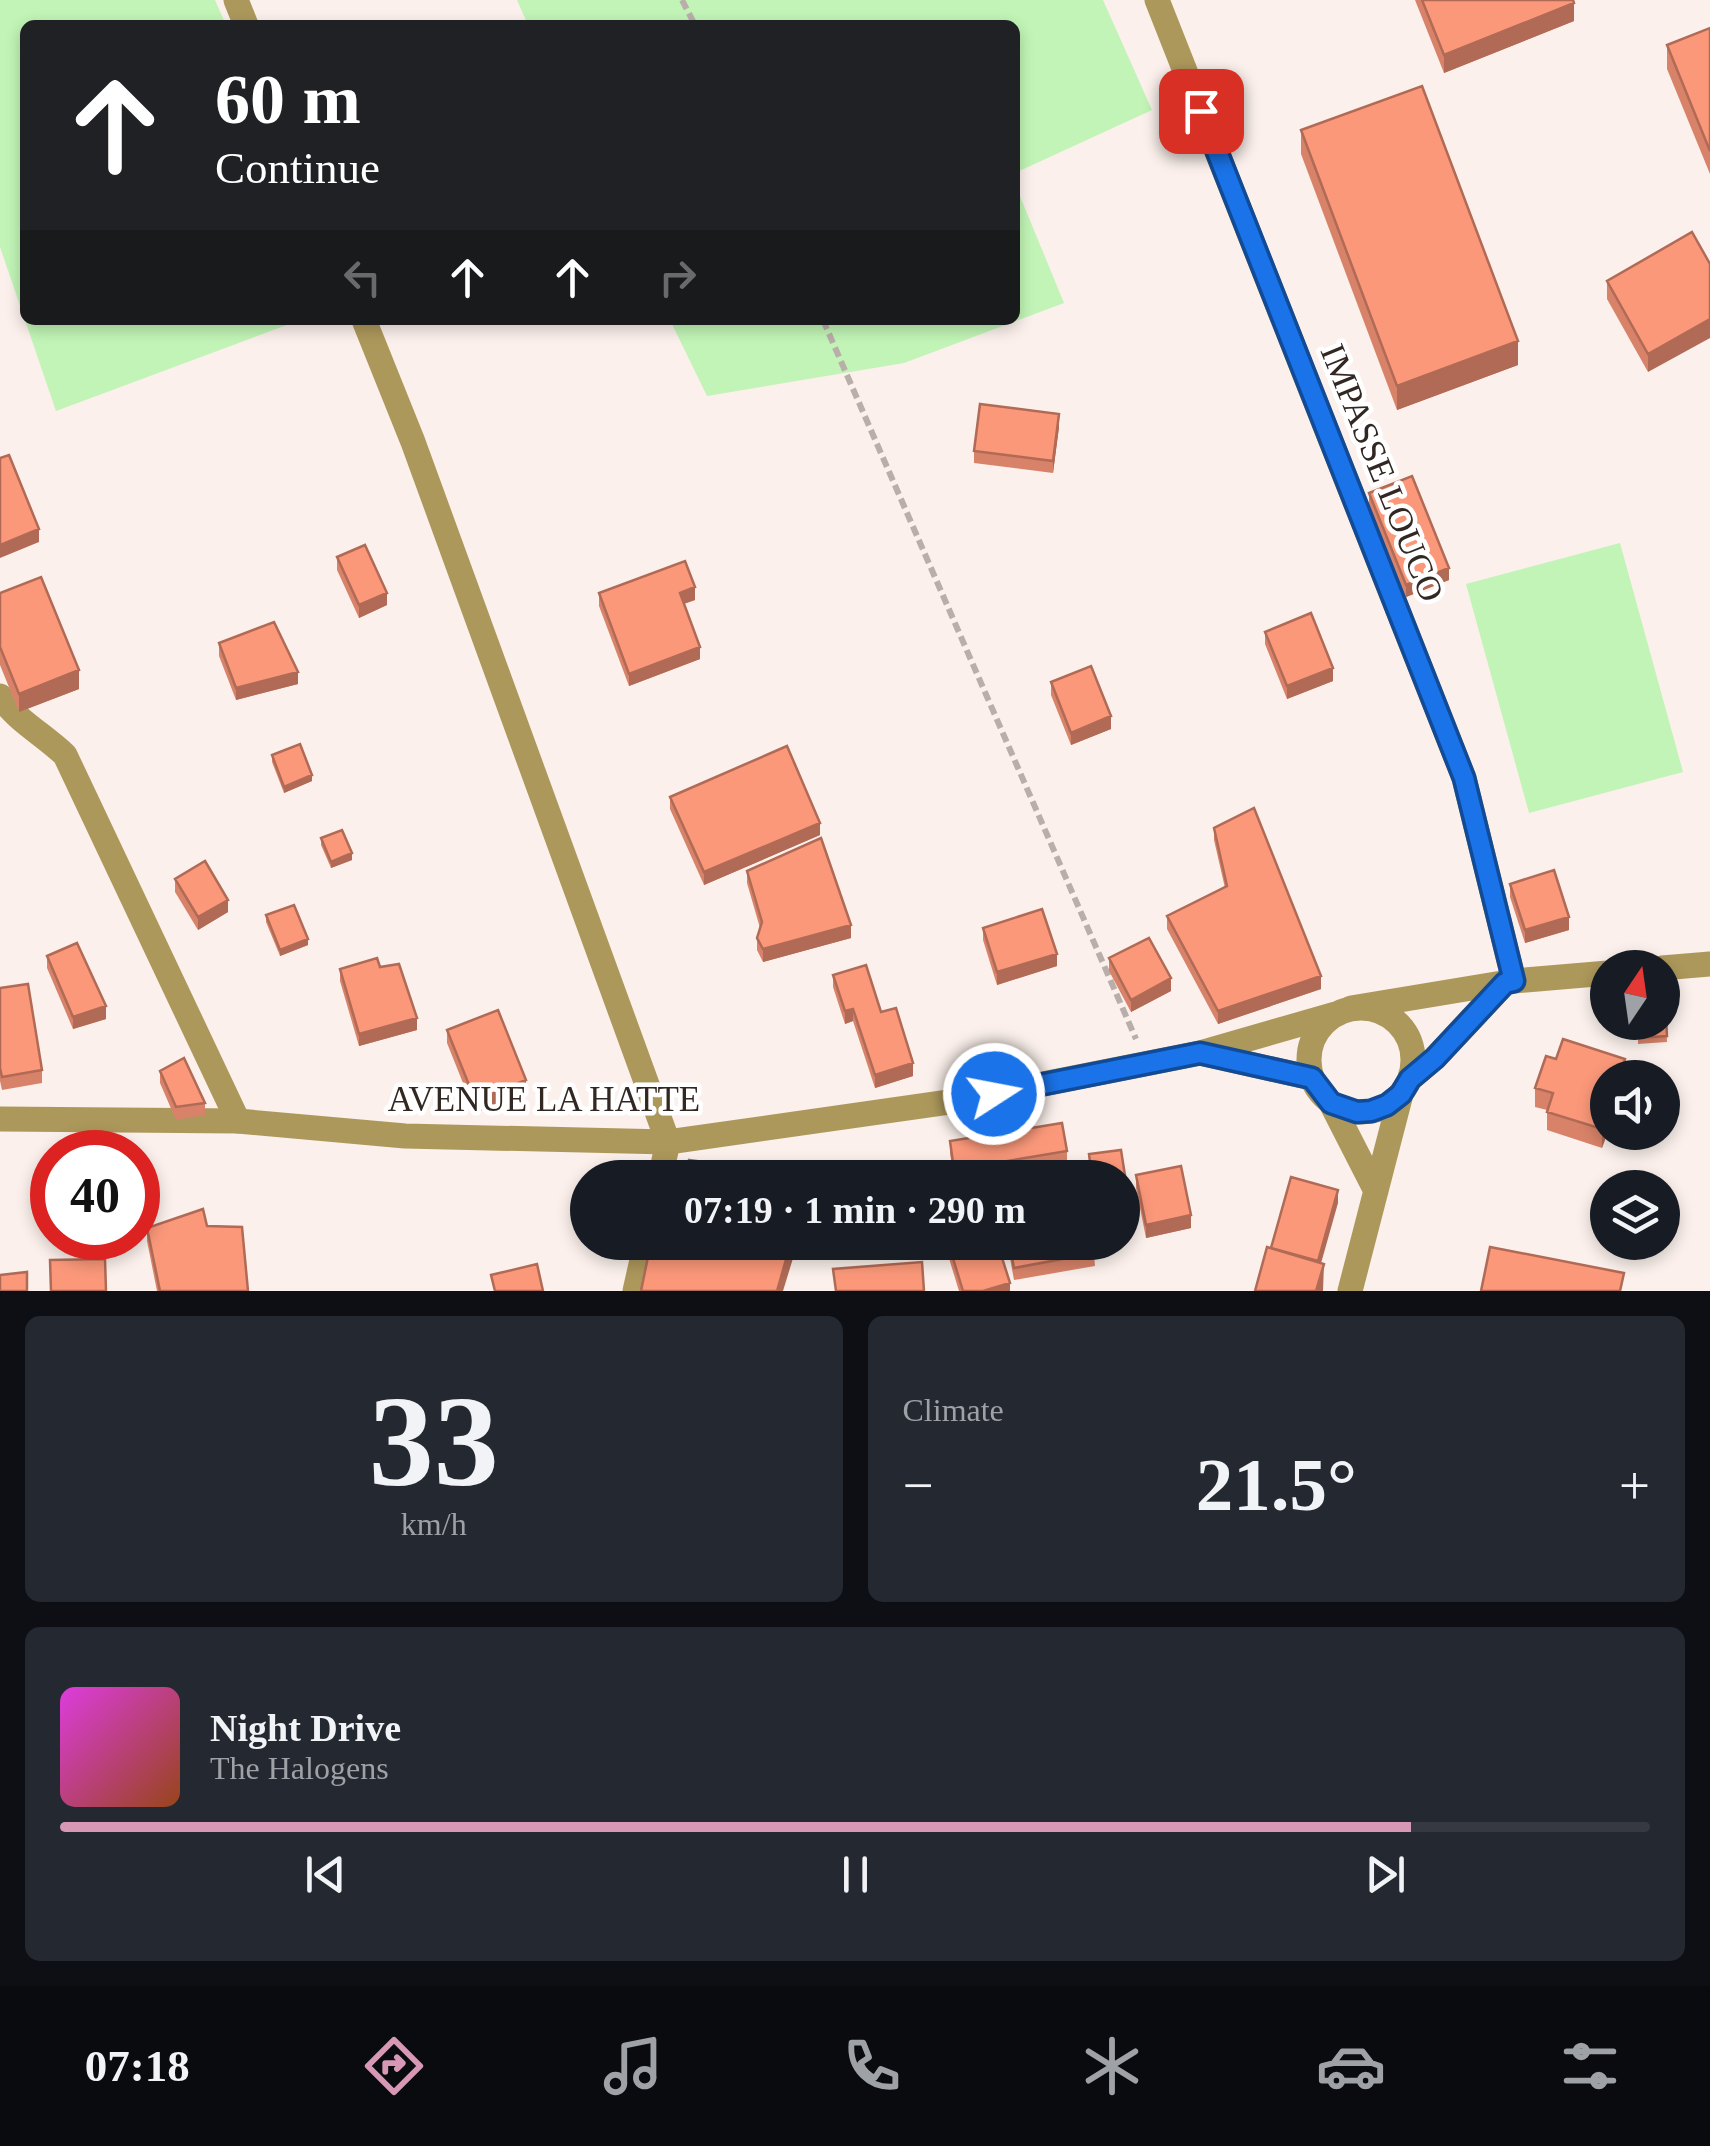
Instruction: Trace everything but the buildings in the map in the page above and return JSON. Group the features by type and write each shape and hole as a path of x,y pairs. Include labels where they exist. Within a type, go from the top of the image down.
{"street":[{"name":"IMPASSE LOUCO","path":"1157,0 1464,778 1510,982"},
{"path":"366,325 413,442 668,1142 664,1160"},
{"path":"0,696 14,716 43,734 64,755 238,1121"},
{"path":"1680,966 1710,964"},
{"name":"AVENUE LA HATTE","path":"0,1119 238,1121 405,1136 668,1142 956,1101 1200,1053 1345,1010 1510,982 1590,975"},
{"path":"1331,1103 1357,1112 1387,1105 1510,982"},
{"path":"1350,1291 1414,1062 1403,1029 1380,1011 1345,1010 1326,1020 1310,1047 1312,1078 1331,1103 1376,1190"},
{"name":"AVENUE LA HATTE","path":"1200,1053 1312,1078"},
{"path":"635,1291 642,1260"}],"path":[{"path":"825,325 1147,1063"}],"green space":[{"path":"0,0 215,0 224,20 20,20 20,306 0,247"},
{"path":"517,0 1103,0 1152,110 1020,171 1020,20 526,20"},
{"path":"1020,196 1064,303 1020,320"},
{"path":"27,325 287,325 56,411"},
{"path":"672,325 1005,325 904,363 707,396"},
{"path":"1620,543 1683,772 1529,813 1466,584"}],"route":[{"path":"994,1094 1200,1053 1312,1078 1331,1103 1357,1112 1371,1111 1401,1094 1410,1079 1505,983 1514,981 1464,778 1201,111"}]}
